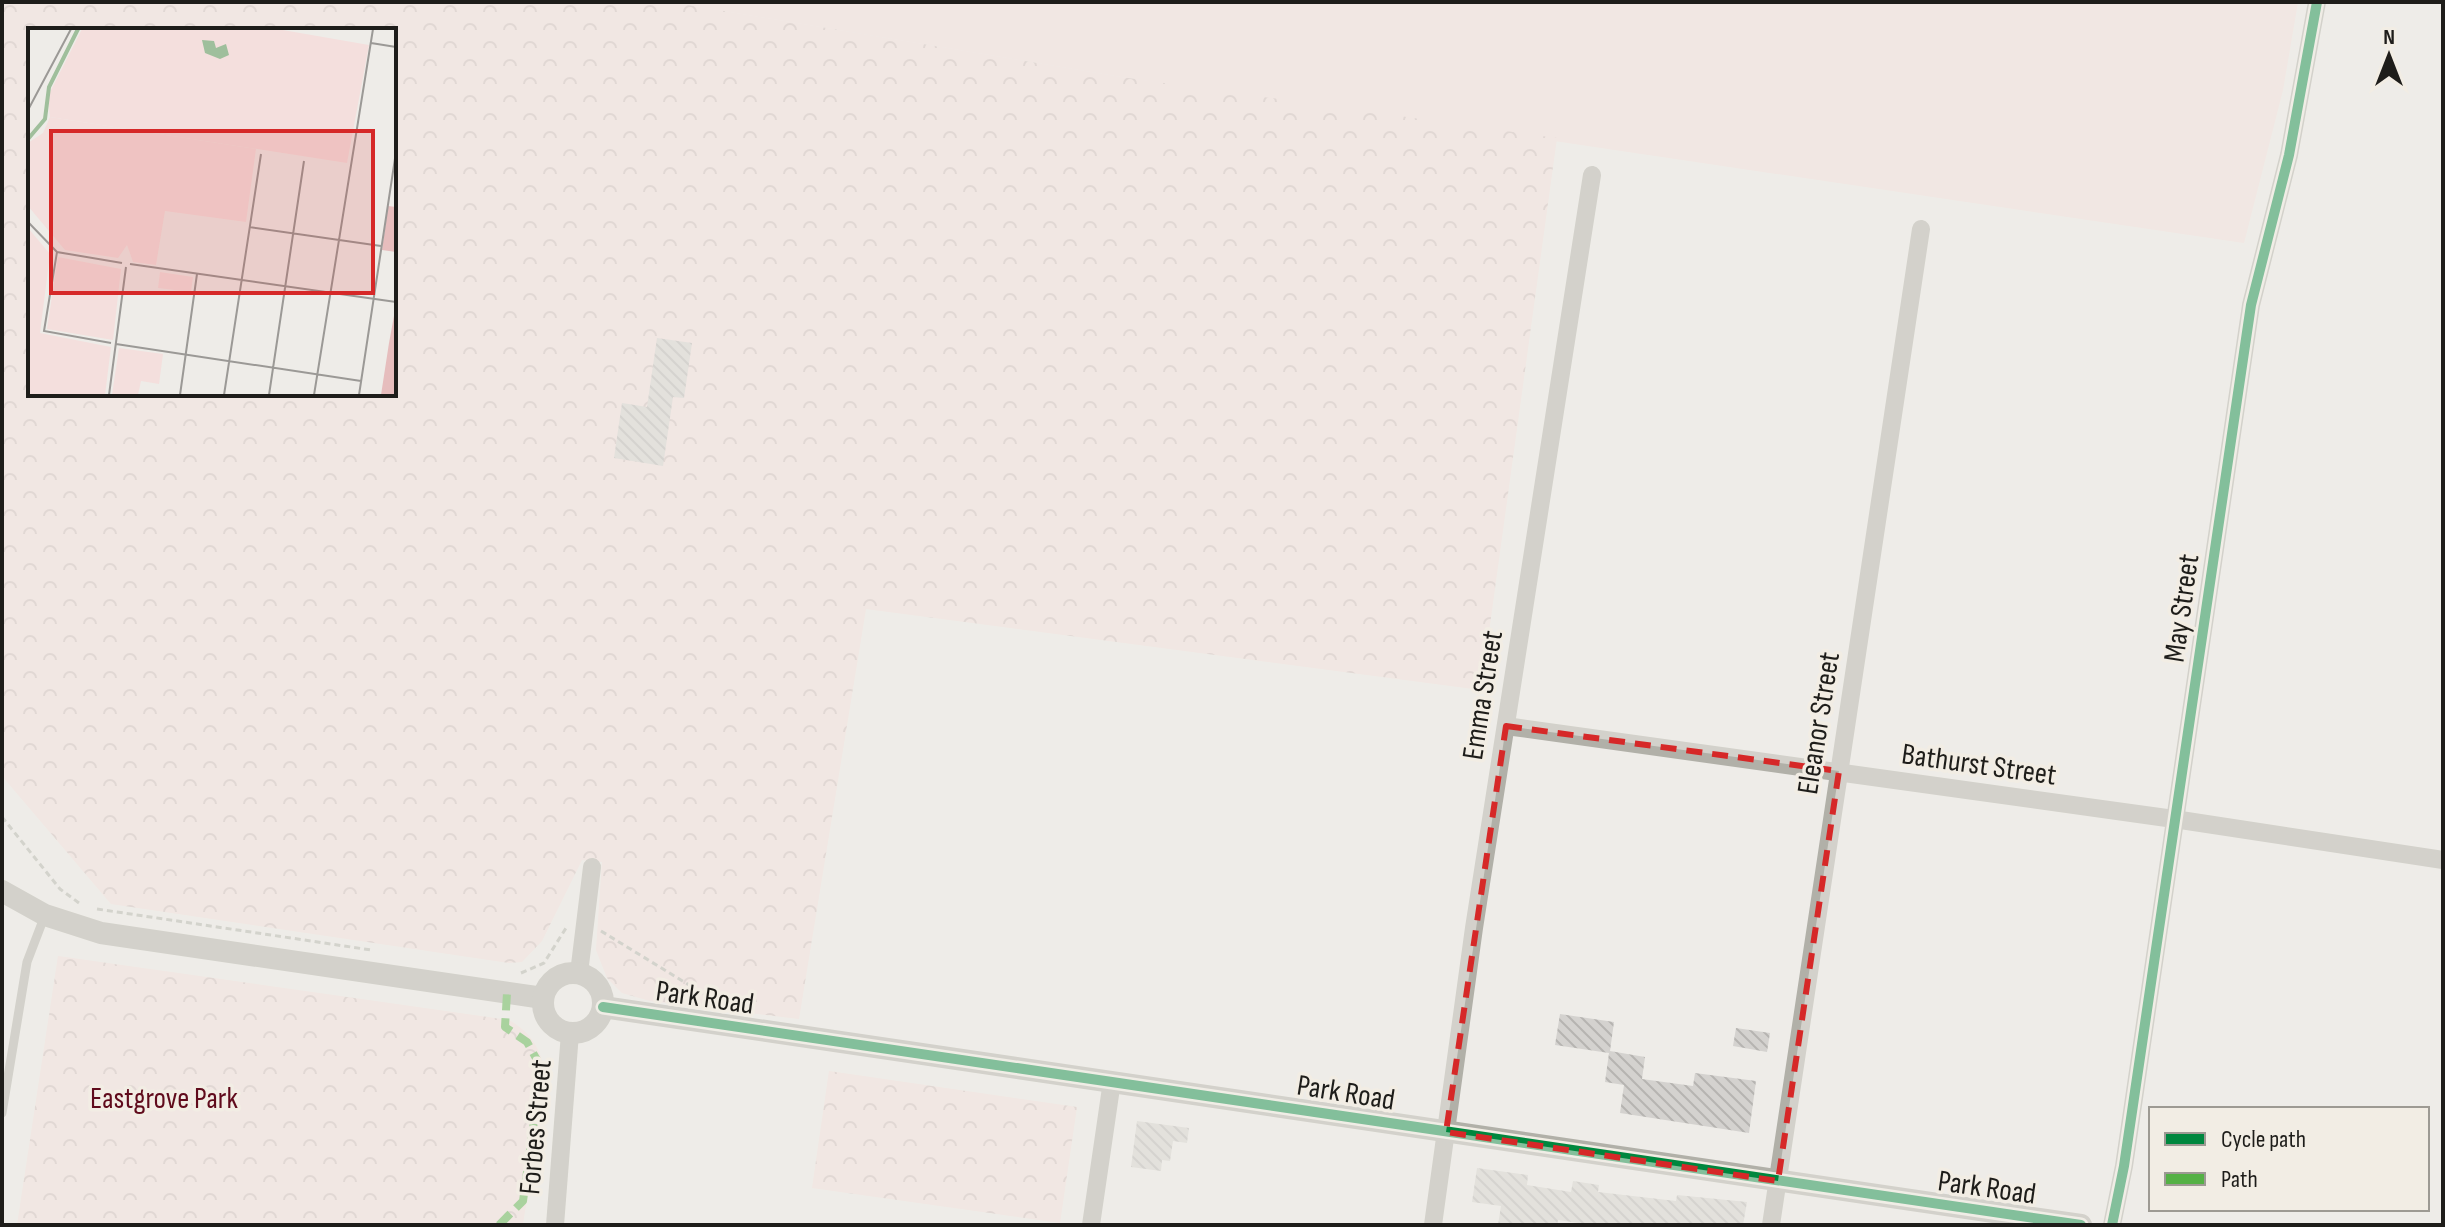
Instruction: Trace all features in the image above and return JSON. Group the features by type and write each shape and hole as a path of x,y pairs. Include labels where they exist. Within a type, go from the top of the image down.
{"street":[{"name":"May Street","path":"2112,1225 2124,1166 2251,305 2289,155 2317,2"},
{"name":"Emma Street","path":"1433,1225 1506,726 1592,175"},
{"name":"Eleanor Street","path":"1771,1225 1921,229"},
{"name":"Bathurst Street","path":"1506,726 1839,771 2443,860"},
{"path":"579,973 592,867"},
{"path":"2,891 45,915 86,930 543,998"},
{"path":"579,973 596,983 603,1007 591,1028 570,1033 549,1021 543,998 555,979 579,973"},
{"name":"Park Road","path":"603,1007 2081,1225"},
{"name":"Forbes Street","path":"555,1225 570,1033"},
{"path":"1091,1225 1112,1081"}],"lane":[{"path":"2,1113 27,962 45,915"}],"path":[{"path":"2,817 60,889 90,907 385,952"},
{"path":"521,973 544,963 567,928 585,927 607,933 707,996 726,1000"}],"highlighted area":[{"path":"1506,726 1839,771 1778,1181 1446,1132"}],"green space":[{"path":"2,2 670,2 1121,77 1557,138 1481,690 866,609 799,1019 650,1001 622,993 607,978 596,950 602,862 582,860 542,941 522,962 509,963 111,904 2,776"},
{"path":"670,2 2298,2 2283,90 2244,243 1121,77"},
{"name":"Eastgrove Park","path":"58,956 509,1020 532,1040 541,1057 543,1072 541,1115 523,1225 17,1225"},
{"path":"829,1071 1077,1107 1060,1223 812,1188"}],"building":[{"path":"657,338 692,343 684,398 673,397 663,466 614,458 622,403 647,407"},
{"path":"1560,1014 1614,1022 1610,1051 1645,1057 1642,1079 1693,1086 1695,1073 1756,1081 1749,1133 1620,1113 1624,1085 1605,1082 1609,1053 1555,1045"},
{"path":"1736,1028 1770,1033 1767,1052 1733,1046"},
{"path":"1137,1121 1189,1128 1187,1143 1173,1141 1170,1161 1162,1160 1161,1171 1131,1167"},
{"path":"1477,1168 1528,1175 1527,1185 1571,1192 1573,1181 1599,1185 1598,1192 1676,1201 1677,1195 1747,1202 1743,1225 1592,1225 1558,1220 1557,1225 1498,1225 1501,1206 1472,1202"}],"marked path":[{"path":"499,1225 523,1201 539,1085 537,1060 527,1042 505,1027 507,993"}],"cycle path":[{"path":"2112,1225 2124,1166 2251,305 2289,155 2317,2"},
{"path":"603,1007 2081,1225"}]}
